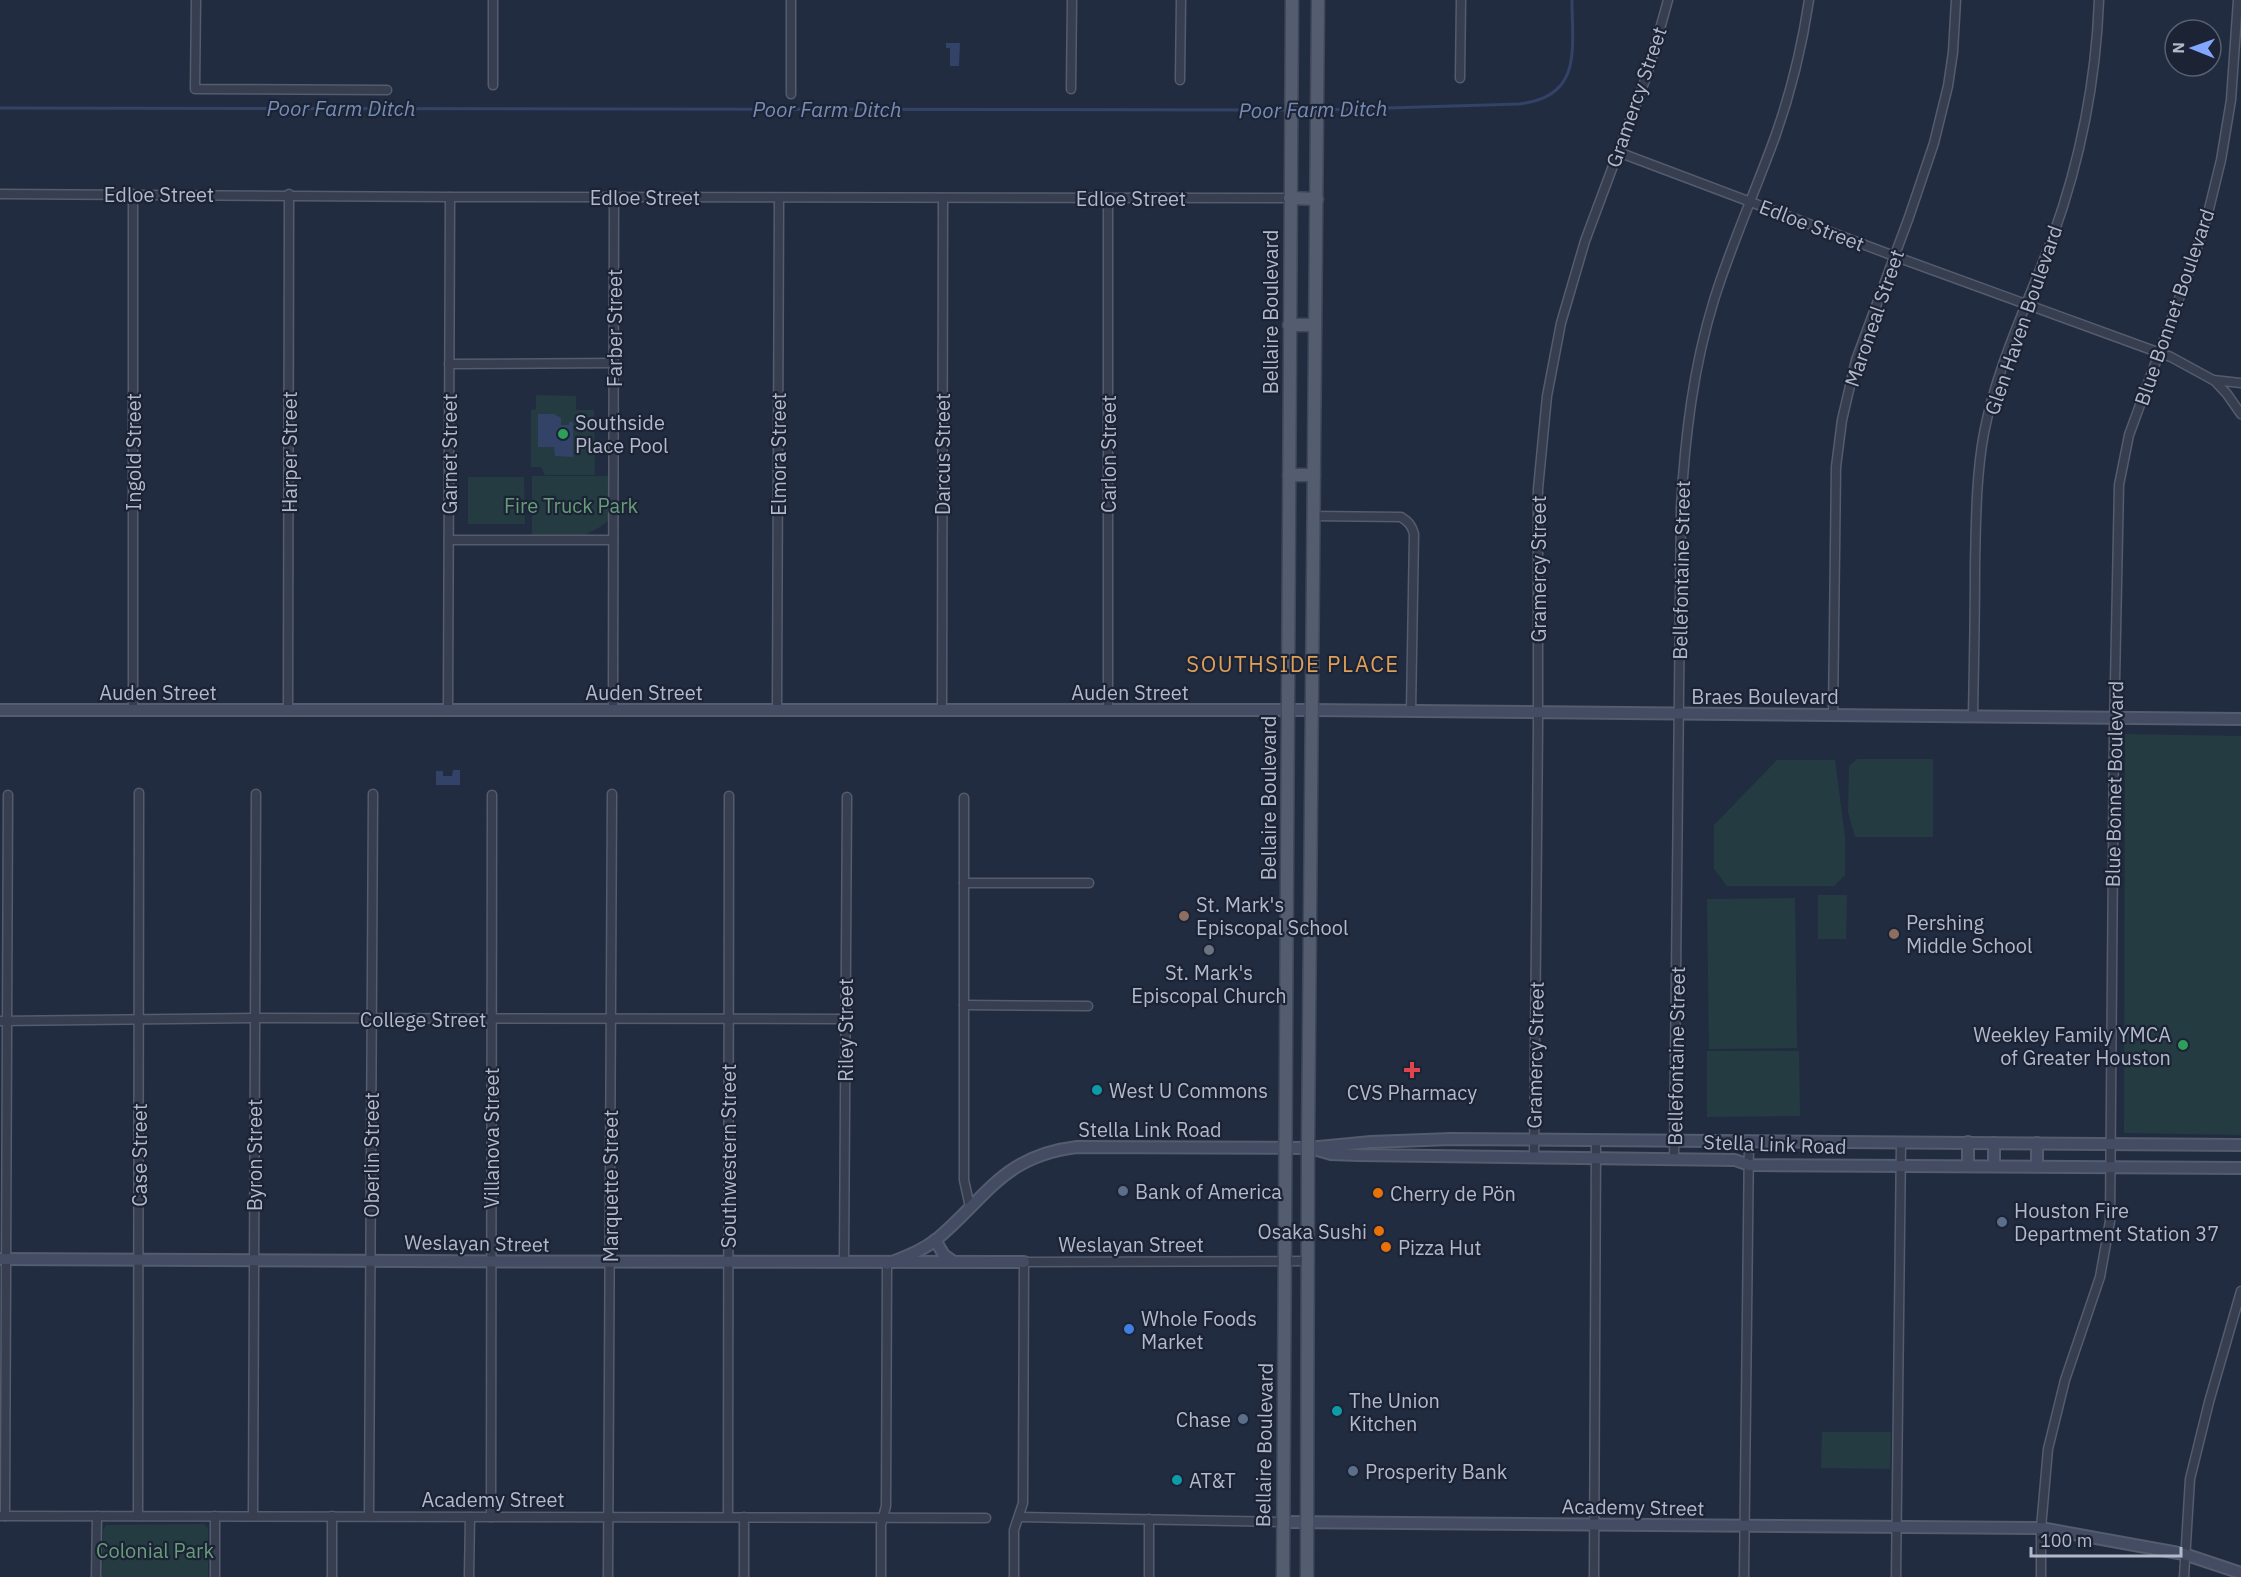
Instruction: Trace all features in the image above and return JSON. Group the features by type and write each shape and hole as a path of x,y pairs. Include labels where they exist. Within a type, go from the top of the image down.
{"main road":[{"name":"Bellaire Boulevard","path":"1282,1577 1286,1261 1292,0"},
{"path":"1307,1577 1308,1148 1318,0"},
{"path":"1290,198 1317,199"},
{"path":"1289,325 1315,325"},
{"path":"1289,475 1314,475"},
{"path":"1287,879 1310,878"},
{"path":"1287,1036 1309,1036"}],"street":[{"path":"196,0 195,89 387,90"},
{"path":"493,0 493,85"},
{"path":"791,0 791,94"},
{"path":"1071,89 1072,0"},
{"path":"1180,80 1181,0"},
{"path":"1460,78 1461,0"},
{"name":"Gramercy Street","path":"1534,1157 1538,489 1547,396 1561,323 1579,261 1648,72 1668,0"},
{"name":"Bellefontaine Street","path":"1674,1159 1681,507 1686,432 1701,348 1714,299 1794,79 1809,0"},
{"name":"Maroneal Street","path":"1833,715 1836,467 1842,420 1856,360 1934,143 1948,86 1953,52 1956,0"},
{"name":"Glen Haven Boulevard","path":"1973,715 1976,499 1984,433 1999,376 2053,234 2081,137 2096,50 2099,0"},
{"name":"Blue Bonnet Boulevard","path":"2041,1577 2041,1528 2048,1449 2065,1380 2100,1277 2110,1221 2114,717 2119,485 2128,435 2195,255 2209,209 2221,160 2231,100 2238,0"},
{"name":"Edloe Street","path":"1618,152 1894,256 2159,352 2213,380 2241,383"},
{"name":"Edloe Street","path":"0,194 1290,198"},
{"name":"Ingold Street","path":"133,194 133,710"},
{"name":"Harper Street","path":"288,710 289,194"},
{"name":"Garnet Street","path":"448,710 450,197"},
{"name":"Farber Street","path":"613,710 614,197"},
{"name":"Elmora Street","path":"777,710 779,198"},
{"name":"Darcus Street","path":"942,710 943,198"},
{"name":"Carlon Street","path":"1108,198 1108,710"},
{"path":"449,364 614,363"},
{"path":"2213,380 2227,394 2241,414"},
{"path":"1313,516 1401,518 1408,521 1412,527 1414,534 1411,711"},
{"path":"449,540 613,540"},
{"name":"Auden Street","path":"0,710 1288,710"},
{"name":"Braes Boulevard","path":"1288,710 2241,719"},
{"name":"Case Street","path":"138,1516 139,794"},
{"name":"Byron Street","path":"253,1516 256,794"},
{"name":"Marquette Street","path":"608,1577 612,794"},
{"path":"2,1516 4,1021 8,795"},
{"name":"Oberlin Street","path":"369,1516 373,795"},
{"name":"Villanova Street","path":"491,1517 492,795"},
{"name":"Southwestern Street","path":"728,1517 729,796"},
{"name":"Riley Street","path":"844,1262 847,797"},
{"path":"964,798 964,1180 970,1207"},
{"path":"964,883 1089,883"},
{"path":"964,1005 1088,1006"},
{"name":"College Street","path":"4,1021 139,1018 845,1020"},
{"path":"1451,1139 1451,1157"},
{"name":"Stella Link Road","path":"887,1264 912,1254 935,1240 986,1190 1016,1165 1058,1149 1101,1145 1308,1148 1451,1139 2112,1142 2241,1145"},
{"path":"1744,1577 1749,1140"},
{"path":"1594,1577 1596,1141"},
{"path":"1896,1577 1901,1142"},
{"path":"1968,1142 1968,1166"},
{"path":"1994,1143 1994,1166"},
{"path":"2037,1143 2037,1166"},
{"name":"Stella Link Road","path":"1308,1148 1331,1154 1735,1160 1749,1166 2241,1168"},
{"path":"935,1240 944,1255 954,1262"},
{"name":"Weslayan Street","path":"3,1259 728,1261 887,1264 1308,1261"},
{"path":"1014,1577 1014,1530 1023,1503 1024,1262"},
{"path":"881,1577 881,1525 886,1497 887,1264"},
{"path":"2184,1577 2190,1479 2209,1402 2241,1291"},
{"name":"Academy Street","path":"2,1516 986,1518"},
{"path":"96,1577 97,1516"},
{"path":"215,1516 215,1577"},
{"path":"332,1516 332,1577"},
{"path":"469,1577 470,1517"},
{"path":"744,1517 744,1577"},
{"name":"Academy Street","path":"1020,1517 1595,1526 2041,1528 2184,1554 2241,1573"},
{"path":"1149,1519 1149,1577"}],"green space":[{"name":"Southside Place Pool","path":"536,395 576,396 576,410 594,410 595,475 545,475 541,467 531,467 531,410 536,409"},
{"name":"Fire Truck Park","path":"532,476 608,476 609,520 585,535 532,535"},
{"path":"468,477 524,477 525,524 468,524"},
{"path":"2125,734 2241,736 2241,1135 2124,1133"},
{"path":"1857,759 1933,759 1933,837 1855,837 1848,812 1849,766"},
{"path":"1777,760 1835,760 1845,837 1845,875 1834,886 1727,886 1714,869 1714,825"},
{"path":"1818,895 1847,895 1846,939 1818,939"},
{"path":"1795,898 1797,1048 1709,1049 1707,899"},
{"path":"1707,1051 1799,1051 1800,1116 1707,1117"},
{"path":"1822,1432 1891,1432 1890,1469 1821,1468"},
{"name":"Colonial Park","path":"204,1524 208,1528 208,1577 102,1577 103,1530 106,1525"}],"water":[{"path":"946,43 960,43 959,66 950,66 950,48 946,48"},
{"path":"538,414 554,414 561,418 561,425 569,425 569,422 573,422 573,457 555,456 554,447 538,447"},
{"path":"453,770 460,770 460,785 436,785 436,771 443,771 443,776 452,776"}],"waterway":[{"name":"Poor Farm Ditch","path":"1322,110 1519,104 1540,100 1554,92 1564,81 1570,68 1573,36 1572,0"},
{"name":"Poor Farm Ditch","path":"0,108 1288,110"},
{"name":"Poor Farm Ditch","path":"1295,110 1315,110"}],"place":[{"name":"Southside Place Pool","path":"563,434"},
{"name":"St. Mark's Episcopal School","path":"1184,916"},
{"name":"Pershing Middle School","path":"1894,934"},
{"name":"St. Mark's Episcopal Church","path":"1209,950"},
{"name":"Weekley Family YMCA of Greater Houston","path":"2183,1045"},
{"name":"CVS Pharmacy","path":"1412,1070"},
{"name":"West U Commons","path":"1097,1090"},
{"name":"Bank of America","path":"1123,1191"},
{"name":"Cherry de Pön","path":"1378,1193"},
{"name":"Houston Fire Department Station 37","path":"2002,1222"},
{"name":"Osaka Sushi","path":"1379,1231"},
{"name":"Pizza Hut","path":"1386,1247"},
{"name":"Whole Foods Market","path":"1129,1329"},
{"name":"The Union Kitchen","path":"1337,1411"},
{"name":"Chase","path":"1243,1419"},
{"name":"Prosperity Bank","path":"1353,1471"},
{"name":"AT&T","path":"1177,1480"}],"district":[{"name":"SOUTHSIDE PLACE","path":"1293,663"}]}
